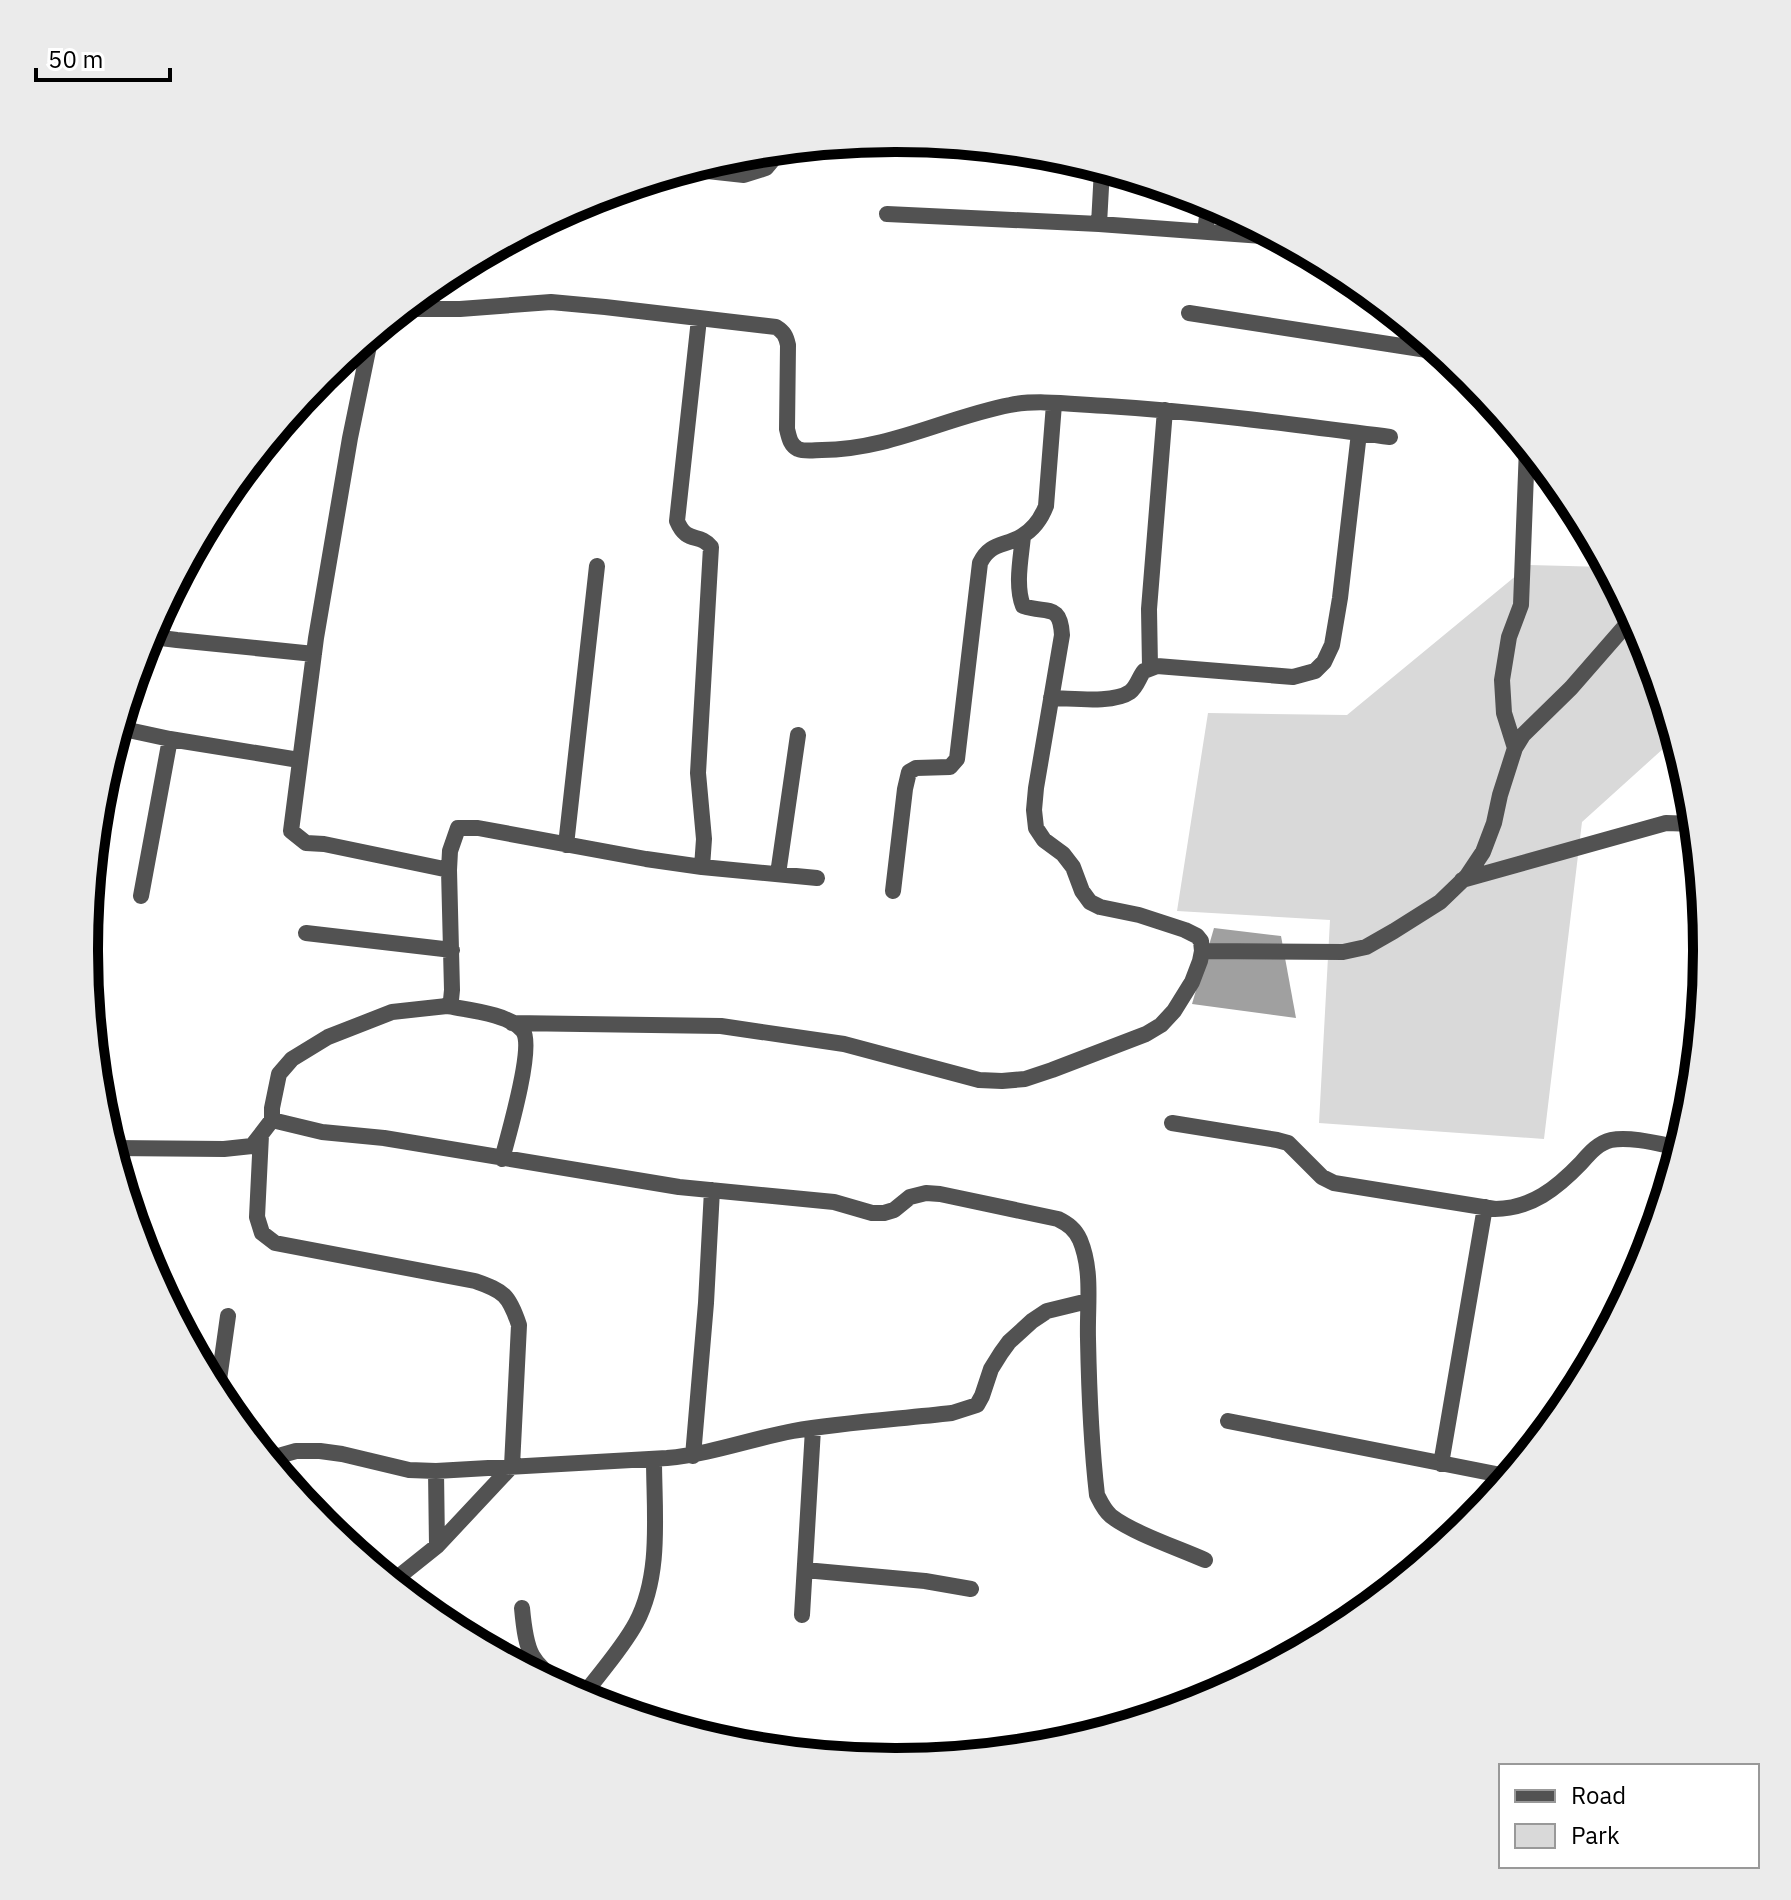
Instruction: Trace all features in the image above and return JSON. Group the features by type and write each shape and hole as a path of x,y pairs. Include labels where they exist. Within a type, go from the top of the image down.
{"street":[{"path":"721,172 744,175 766,168 770,163"},
{"path":"1099,224 1101,180"},
{"path":"887,214 1247,235"},
{"path":"1205,231 1207,216"},
{"path":"421,309 551,302 776,327 786,336 788,345 787,429 791,442 805,451 834,450 904,438 1014,404 1165,410 1390,437"},
{"path":"1189,313 1420,349"},
{"path":"699,319 677,521 681,531 706,541 711,547 698,773 704,839 702,867"},
{"path":"368,352 314,654 291,831 306,843 449,870"},
{"path":"893,891 909,772 916,768 950,767 957,759 980,563 991,548 1023,536 1033,528 1046,506 1054,404"},
{"path":"1150,667 1149,609 1165,410"},
{"path":"1051,698 1098,699 1126,694 1131,692 1140,676 1150,667 1171,666 1293,677 1315,671 1324,662 1332,645 1359,433"},
{"path":"1515,748 1504,713 1502,680 1509,637 1521,605 1526,463"},
{"path":"512,1023 721,1026 844,1044 979,1080 1025,1079 1146,1034 1161,1025 1192,982 1202,951 1201,941 1185,930 1090,902 1073,867 1063,854 1044,840 1036,828 1036,788 1062,635 1061,619 1056,613 1023,606 1019,585 1023,536"},
{"path":"566,845 597,566"},
{"path":"1202,951 1343,952 1366,947 1440,902 1483,852 1515,748 1523,735 1571,688 1624,627"},
{"path":"162,638 314,654"},
{"path":"129,730 299,760"},
{"path":"778,874 798,735"},
{"path":"141,896 170,739"},
{"path":"1462,880 1666,823 1683,824"},
{"path":"447,1006 452,990 450,851 458,828 478,828 702,867 817,878"},
{"path":"306,933 452,950"},
{"path":"123,1148 224,1149 252,1146 272,1120 279,1074 292,1059 328,1037 392,1012 447,1006 497,1017 522,1030 525,1037 526,1052 519,1091 502,1159"},
{"path":"272,1120 322,1132 384,1138 679,1187 824,1201 872,1213 894,1210 910,1197 926,1193 1058,1219 1071,1226 1079,1237 1085,1257 1097,1495 1103,1508 1127,1526 1205,1560"},
{"path":"1172,1123 1288,1143 1322,1177 1334,1183 1509,1209 1557,1187 1594,1149 1612,1140 1668,1146"},
{"path":"261,1135 257,1217 262,1233 275,1243 475,1281 497,1288 512,1304 519,1325 512,1466 437,1546 401,1575"},
{"path":"693,1456 712,1190"},
{"path":"1441,1464 1485,1207"},
{"path":"280,1456 296,1451 320,1451 409,1470 436,1471 654,1459 693,1456 747,1441 813,1429 952,1413 977,1405 991,1369 1009,1342 1047,1311 1088,1301"},
{"path":"220,1373 228,1316"},
{"path":"1228,1421 1496,1474"},
{"path":"802,1615 813,1429"},
{"path":"589,1687 634,1626 649,1592 654,1536 654,1459"},
{"path":"436,1471 437,1546"},
{"path":"805,1570 925,1581 971,1589"},
{"path":"522,1608 525,1640 533,1660"}],"green space":[{"path":"1529,565 1595,567 1611,597 1651,694 1666,746 1582,822 1544,1139 1319,1123 1330,920 1177,911 1208,713 1347,715"}],"shaded area":[{"path":"1214,928 1281,936 1296,1018 1192,1004"}]}
